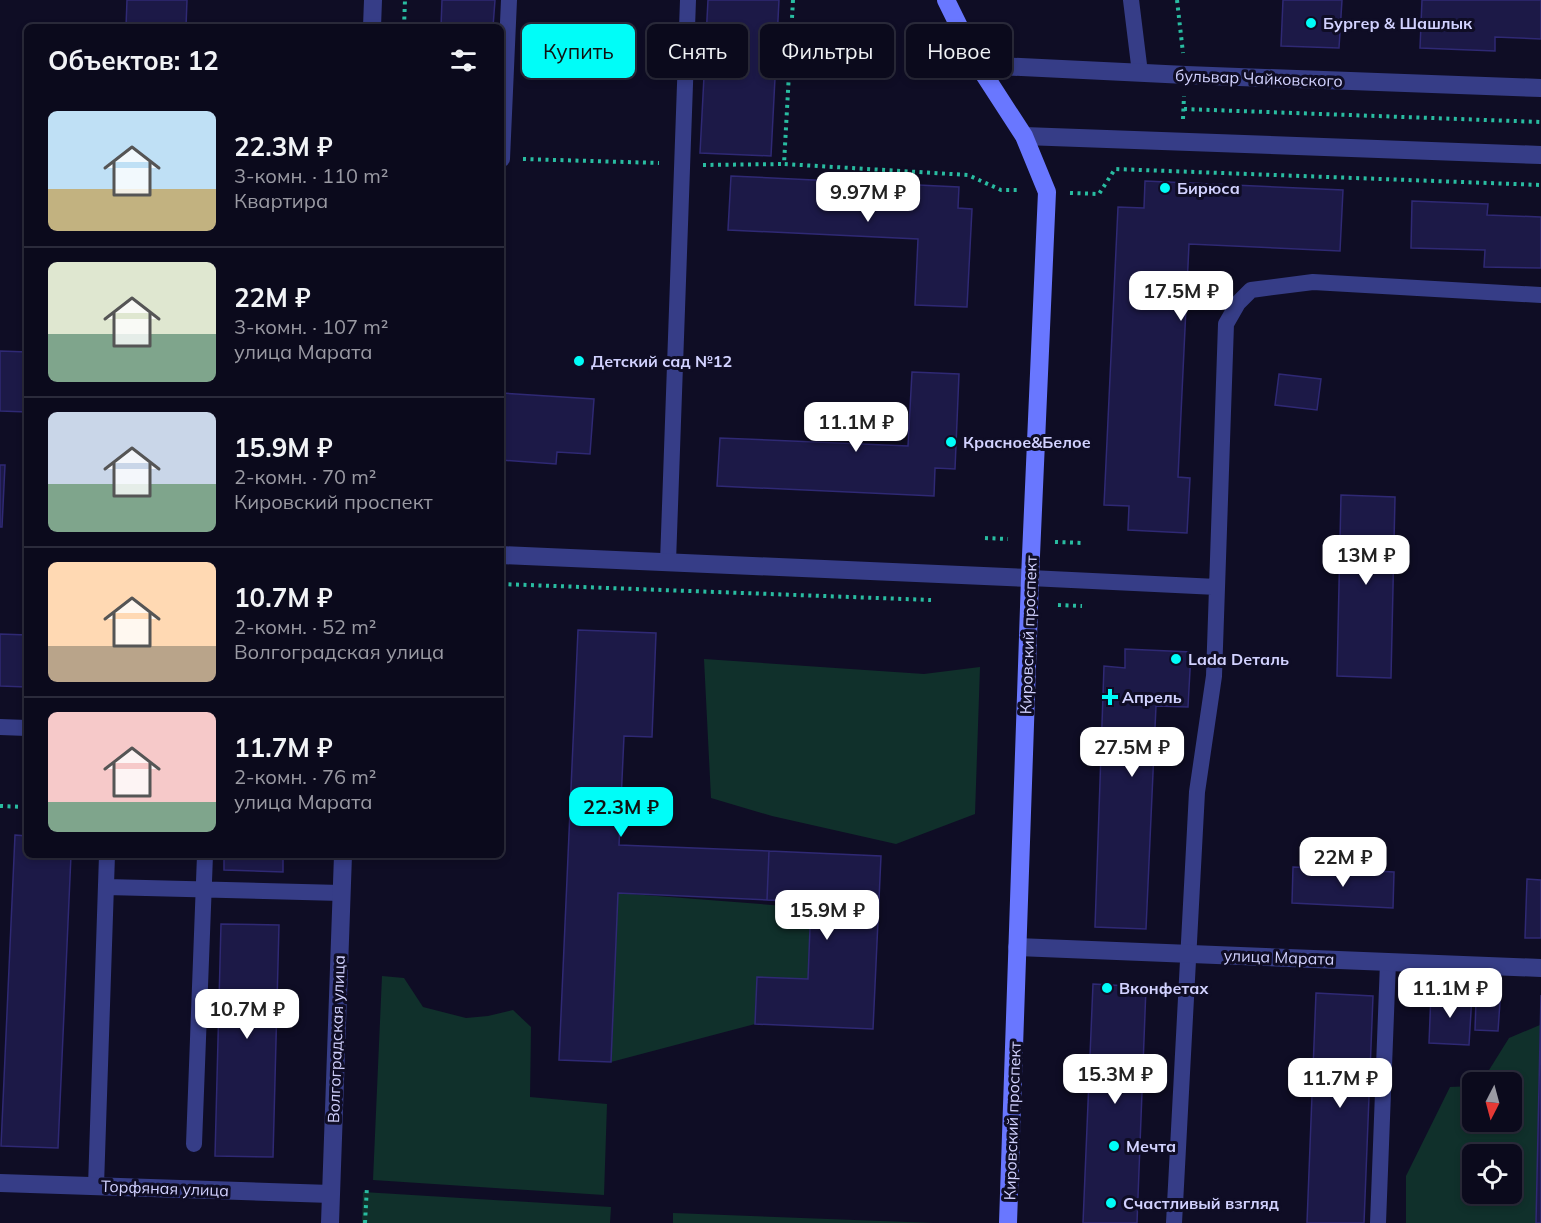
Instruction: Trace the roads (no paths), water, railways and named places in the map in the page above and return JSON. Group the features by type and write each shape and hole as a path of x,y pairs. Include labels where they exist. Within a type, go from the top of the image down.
{"main road":[{"name":"Кировский проспект","path":"946,0 958,24"},
{"name":"Кировский проспект","path":"986,78 1024,136 1047,192 1029,603 1008,1223"}],"street":[{"path":"372,0 372,24"},
{"name":"бульвар Чайковского","path":"1012,67 1541,88"},
{"path":"1024,136 1541,154"},
{"path":"504,555 1030,578"},
{"name":"Волгоградская улица","path":"330,1223 343,858"},
{"name":"улица Марата","path":"1017,947 1541,968"},
{"name":"Торфяная улица","path":"0,1183 331,1194"}],"lane":[{"path":"504,99 509,0"},
{"path":"668,562 688,0"},
{"path":"1131,0 1140,73"},
{"path":"1174,1223 1197,792 1214,676 1226,324 1238,303 1251,290 1313,282 1541,295"},
{"path":"1030,578 1217,587"},
{"path":"0,727 24,728"},
{"path":"96,1186 107,858"},
{"path":"194,1144 205,858"},
{"path":"106,887 341,893"},
{"path":"1378,1223 1388,962"}],"place":[{"name":"Бургер & Шашлык","path":"1311,23"},
{"name":"Бирюса","path":"1165,188"},
{"name":"Детский cад №12","path":"579,361"},
{"name":"Красное&Белое","path":"951,442"},
{"name":"Lada Dеталь","path":"1176,659"},
{"name":"Апрель","path":"1110,697"},
{"name":"Вконфетах","path":"1107,988"},
{"name":"Мечта","path":"1114,1146"},
{"name":"Счастливый взгляд","path":"1111,1203"}]}
